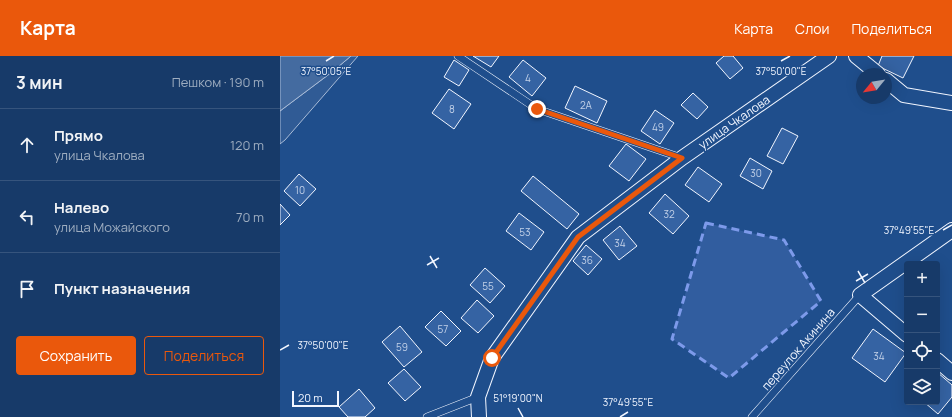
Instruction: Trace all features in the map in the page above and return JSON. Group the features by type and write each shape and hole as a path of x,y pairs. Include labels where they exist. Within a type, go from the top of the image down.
{"street":[{"name":"улица Чкалова","path":"479,417 478,398 492,358 578,237 682,158 829,56"},
{"path":"856,56 871,68"},
{"path":"892,85 904,95 952,103"},
{"path":"905,333 860,295 952,230"},
{"path":"940,363 952,373"}],"lane":[{"path":"458,56 537,109 682,158"},
{"name":"переулок Акинина","path":"752,417 860,295"},
{"path":"427,417 478,398"}],"highlighted area":[{"path":"706,223 784,240 821,301 729,378 672,339"}],"shaded area":[{"path":"280,56 351,56 280,111"},
{"path":"351,56 358,56 280,144 280,111"}],"building":[{"path":"473,56 499,56 491,67"},
{"path":"724,56 733,56 743,68 730,79 716,63"},
{"path":"882,56 914,56 903,78 892,73 892,68 882,68 878,66"},
{"path":"454,60 469,70 459,86 444,77"},
{"path":"523,60 546,78 532,96 509,77"},
{"path":"575,86 607,101 597,123 565,108"},
{"path":"449,89 471,104 454,129 432,113"},
{"path":"693,93 708,107 697,119 681,105"},
{"path":"655,110 674,123 660,144 641,131"},
{"path":"782,128 798,136 783,164 767,156"},
{"path":"626,144 646,159 629,181 609,166"},
{"path":"750,158 772,171 763,189 740,176"},
{"path":"698,167 722,184 709,202 685,185"},
{"path":"299,174 316,189 300,206 284,191"},
{"path":"533,176 579,214 567,229 521,191"},
{"path":"665,194 689,216 673,234 649,213"},
{"path":"280,204 290,215 280,225"},
{"path":"519,213 544,232 531,250 506,231"},
{"path":"620,226 637,246 619,260 603,240"},
{"path":"586,245 602,259 588,275 573,261"},
{"path":"485,268 505,286 490,303 470,285"},
{"path":"477,300 494,316 478,333 461,318"},
{"path":"441,311 461,331 446,346 425,327"},
{"path":"400,326 422,352 404,367 382,342"},
{"path":"873,329 904,352 904,356 885,382 852,358"},
{"path":"404,369 421,387 405,401 388,383"},
{"path":"940,375 952,385 952,397 938,414 928,405 940,405"},
{"path":"359,389 375,408 365,417 348,417 339,407"}],"route":[{"path":"492,358 578,237 682,158 537,109"}]}
